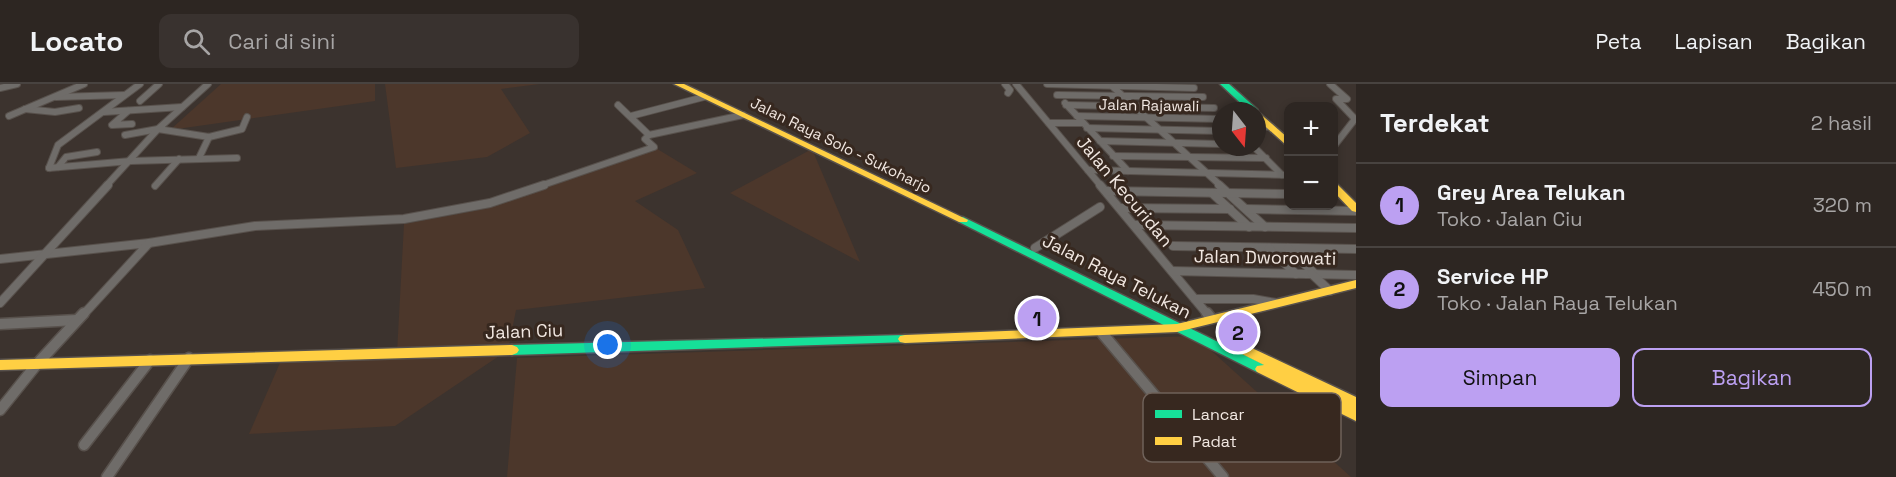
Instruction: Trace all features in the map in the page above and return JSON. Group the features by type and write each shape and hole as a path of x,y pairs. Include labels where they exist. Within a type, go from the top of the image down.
{"main road":[{"name":"Jalan Raya Solo - Sukoharjo","path":"678,84 996,232"},
{"name":"Jalan Raya Solo - Sukoharjo","path":"688,84 944,208"},
{"path":"1224,84 1244,102"},
{"path":"1266,122 1284,138"},
{"path":"1338,194 1356,210"},
{"name":"Jalan Raya Telukan","path":"996,232 1035,248 1333,393"},
{"name":"Jalan Raya Telukan","path":"996,232 1177,328 1311,393"},
{"name":"Jalan Ciu","path":"0,365 1102,333 1193,325 1212,318 1356,284"},
{"name":"Jalan Raya Telukan","path":"1341,397 1356,404"},
{"name":"Jalan Raya Telukan","path":"1341,408 1356,415"}],"street":[{"path":"0,88 17,84"},
{"path":"9,116 84,84"},
{"path":"140,84 58,145 49,168 131,160 237,158"},
{"path":"140,101 159,84"},
{"path":"0,303 92,199 158,129 208,84"},
{"path":"1005,84 1010,90 1008,93"},
{"name":"Jalan Kecuridan","path":"1016,84 1212,318"},
{"path":"1047,84 1192,86 1212,106"},
{"path":"1047,84 1128,171"},
{"path":"1330,84 1347,99"},
{"path":"1112,86 1265,227"},
{"path":"1057,94 1203,97"},
{"path":"50,98 125,95"},
{"path":"632,116 704,97"},
{"path":"1338,141 1355,119 1336,99 1356,99"},
{"path":"618,105 632,116 649,135"},
{"path":"1066,105 1212,108"},
{"path":"104,112 182,107"},
{"path":"25,109 55,112 79,108"},
{"path":"128,110 112,125 132,124"},
{"path":"0,259 149,243 255,226 386,221 483,205 654,147 645,140 649,135 743,115"},
{"name":"Jalan Rajawali","path":"1077,116 1212,117"},
{"path":"125,135 158,129 209,137 242,129 247,117"},
{"path":"1048,123 1212,131"},
{"path":"1266,127 1271,127"},
{"path":"199,158 209,137"},
{"path":"1100,141 1212,144"},
{"path":"58,167 66,157 97,152"},
{"path":"1113,156 1266,158 1284,173"},
{"path":"155,186 179,159"},
{"path":"1088,170 1284,175"},
{"path":"1106,191 1284,194"},
{"path":"1212,193 1249,226"},
{"path":"1035,248 1100,207"},
{"path":"1120,208 1230,209"},
{"path":"1246,210 1356,210"},
{"path":"1134,225 1356,228"},
{"path":"0,410 37,364 149,243"},
{"path":"1173,246 1356,249"},
{"path":"1269,248 1296,274"},
{"path":"1288,248 1330,291"},
{"name":"Jalan Dworowati","path":"1172,271 1356,275"},
{"path":"1195,299 1253,299 1276,303"},
{"path":"0,324 77,320"},
{"path":"1102,333 1152,393"},
{"path":"107,477 189,358"},
{"path":"84,444 150,360"},
{"path":"1210,462 1223,477"}],"shaded area":[{"path":"221,84 375,84 375,101 170,130"},
{"path":"385,84 540,84 501,89 530,133 487,157 396,168"},
{"path":"654,147 697,173 635,201 678,230 705,288 516,310 508,350 395,426 249,434 283,356 397,353 404,224 484,209"},
{"path":"812,149 860,262 730,193"},
{"path":"1195,336 1258,393 1143,393 1143,462 1334,462 1351,477 507,477 517,358"}],"building":[{"path":"1029,303 1038,303 1055,318 1039,319"}],"traffic: fast":[{"path":"1224,84 1244,102"},
{"path":"963,220 1262,369"},
{"path":"512,350 905,339"}],"traffic: slow":[{"path":"678,84 963,220"},
{"path":"1266,122 1284,138"},
{"path":"1338,191 1356,209"},
{"path":"905,339 1177,328 1356,284"},
{"path":"1239,347 1335,393"},
{"path":"0,365 512,350"},
{"path":"1262,369 1311,393"},
{"path":"1341,396 1356,403"},
{"path":"1341,408 1356,415"}],"place":[{"name":"Grey Area Telukan","path":"1037,318"},
{"name":"Service HP","path":"1238,332"}]}
